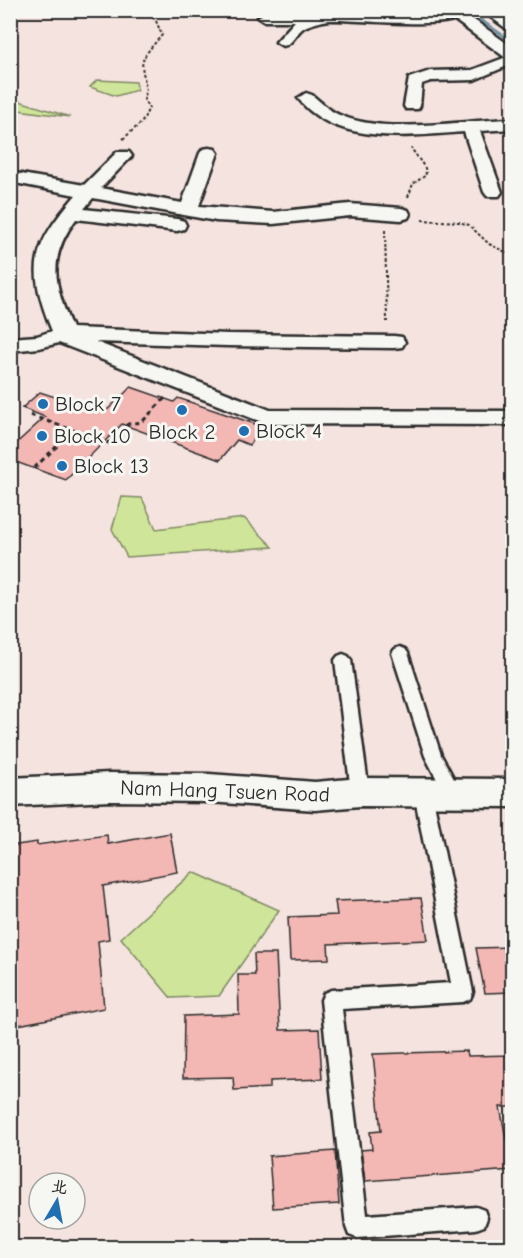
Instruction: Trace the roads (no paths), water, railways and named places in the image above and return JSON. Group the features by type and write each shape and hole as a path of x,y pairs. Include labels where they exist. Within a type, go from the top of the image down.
{"street":[{"path":"488,10 511,24"},
{"path":"265,17 433,19 452,13 513,54"},
{"path":"283,42 299,24 328,16"},
{"path":"412,106 414,81 430,76 474,75 513,59"},
{"path":"306,98 335,119 365,126 406,129 513,124"},
{"path":"470,126 493,192"},
{"path":"184,210 190,207 209,153"},
{"path":"123,156 86,193 45,256 48,292 63,335 267,417 513,418"},
{"path":"10,177 86,193 131,198 184,210 263,217 287,217 330,210 402,214"},
{"path":"72,213 237,230 247,228 263,217"},
{"path":"10,345 63,335 394,342"},
{"name":"Nam Hang Tsuen Road","path":"10,792 110,787 209,788 315,796 360,792 513,793"}],"lane":[{"path":"400,653 433,756 463,992 331,1000 357,1227 476,1218"},
{"path":"343,660 360,792"}],"waterway":[{"path":"466,10 512,42"}],"place":[{"name":"Block 7","path":"43,404"},
{"name":"Block 2","path":"182,410"},
{"name":"Block 4","path":"244,431"},
{"name":"Block 10","path":"42,436"},
{"name":"Block 13","path":"62,466"}]}
